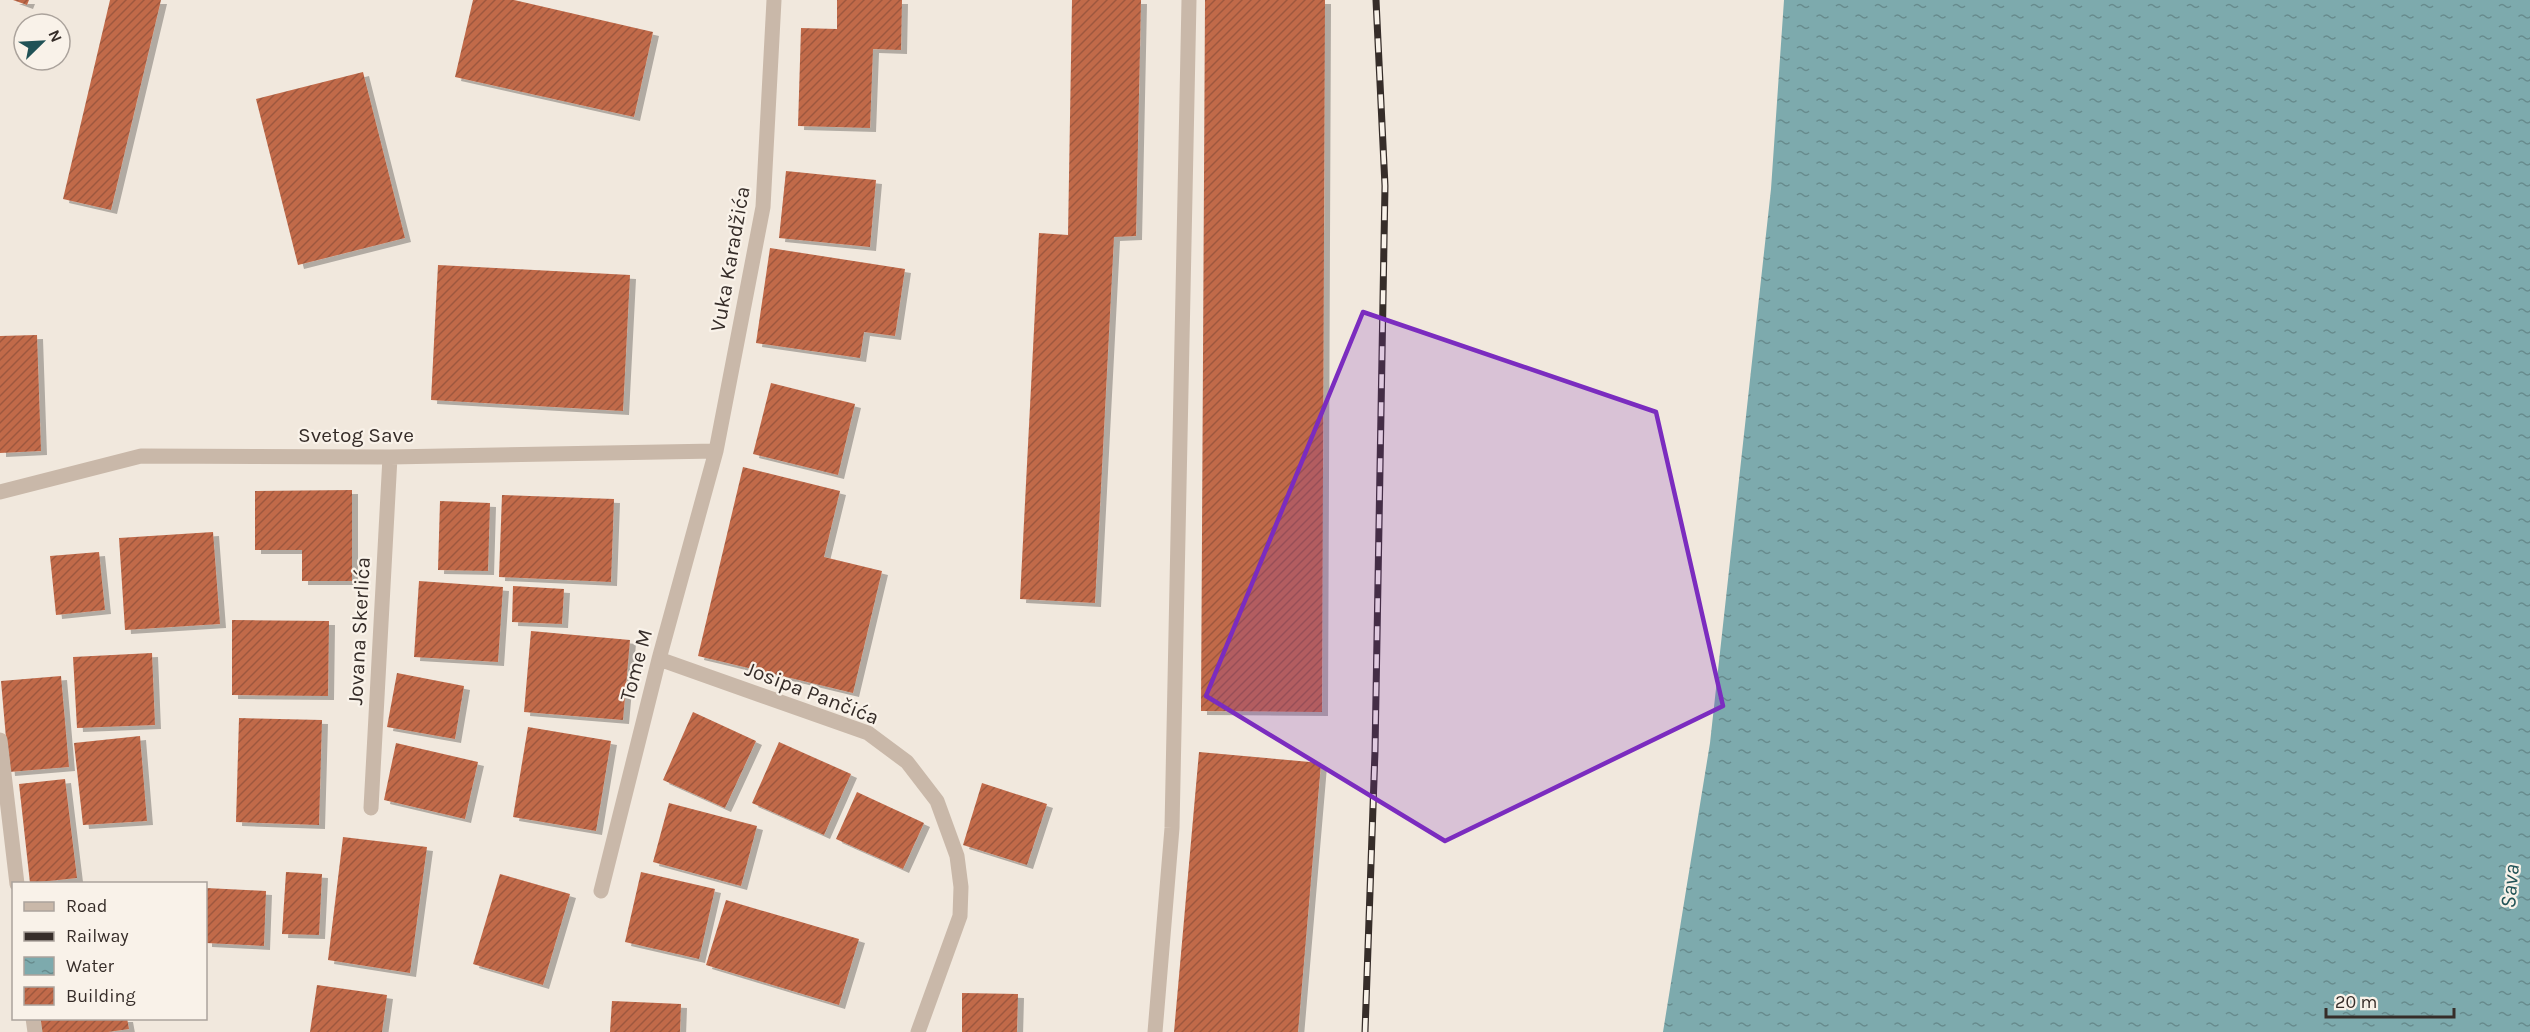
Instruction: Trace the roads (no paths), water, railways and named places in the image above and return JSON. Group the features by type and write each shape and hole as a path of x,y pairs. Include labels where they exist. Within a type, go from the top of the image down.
{"street":[{"name":"Vuka Karadžića","path":"717,452 764,207 774,0"},
{"path":"1155,1032 1172,828 1189,0"},
{"name":"Svetog Save","path":"0,492 141,456 390,457 717,452"},
{"name":"Tome M","path":"601,891 659,659 717,452"},
{"name":"Jovana Skerlića","path":"371,808 390,457"},
{"name":"Josipa Pančića","path":"659,659 868,733 908,762 937,801 957,856 961,887 960,916 918,1032"},
{"path":"0,740 17,882"}],"water":[{"name":"Sava","path":"1784,0 2530,0 2530,1032 1663,1032 1710,743 1771,189"}],"railway":[{"path":"1365,1032 1375,751 1385,186 1376,0"}]}
